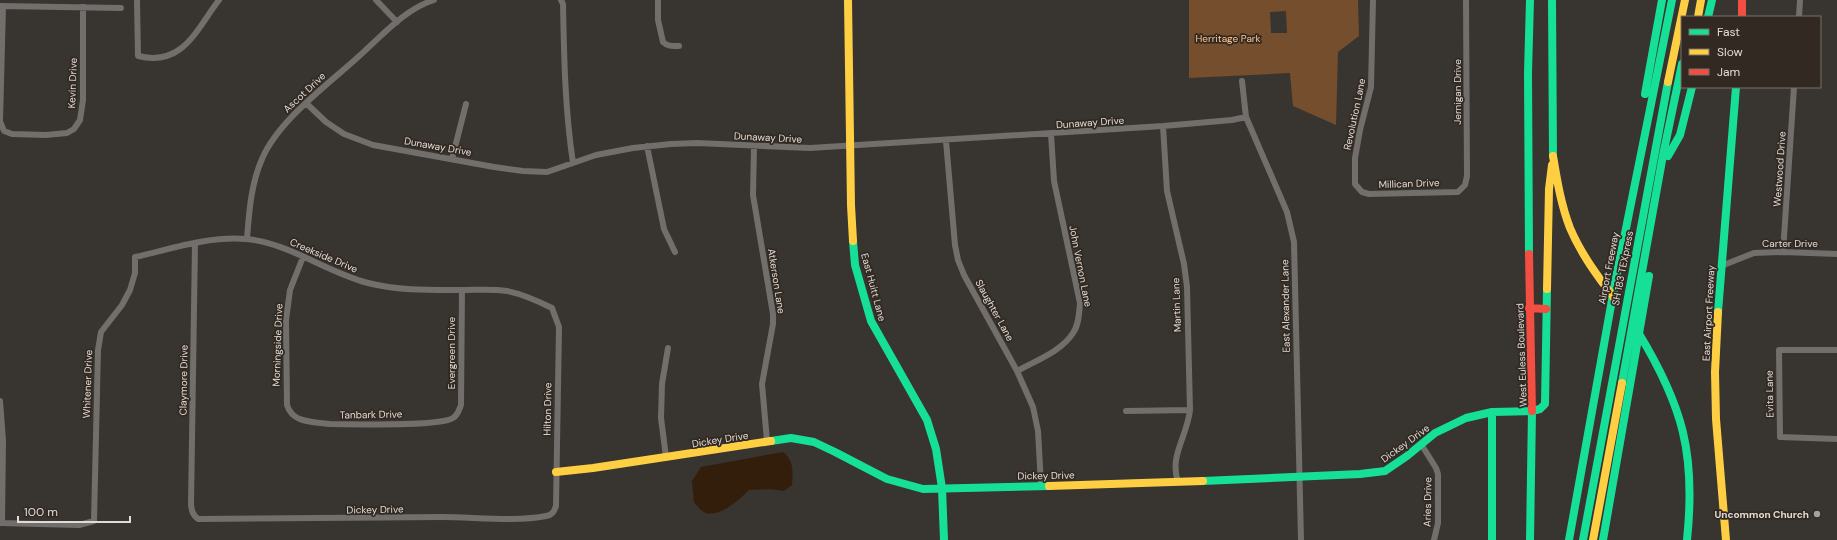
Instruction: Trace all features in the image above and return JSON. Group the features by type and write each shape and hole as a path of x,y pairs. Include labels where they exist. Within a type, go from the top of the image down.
{"main road":[{"name":"East Huitt Lane","path":"848,0 853,248 871,321 927,420 936,448 942,488 944,540"},
{"name":"West Euless Boulevard","path":"1530,0 1528,73 1529,308 1532,411 1540,409 1546,400 1548,189 1553,156 1552,0"},
{"path":"1637,172 1640,122 1662,0"},
{"name":"Airport Freeway","path":"1569,540 1637,172 1672,0"},
{"name":"SH 183 TEXpress","path":"1682,16 1685,0"},
{"path":"1692,16 1695,0"},
{"path":"1698,16 1701,0"},
{"path":"1708,16 1712,0"},
{"path":"1742,0 1742,16"},
{"name":"SH 183 TEXpress","path":"1583,540 1652,161 1681,20"},
{"name":"SH 183 TEXpress","path":"1593,540 1663,154 1681,69"},
{"path":"1603,540 1642,322 1668,156 1683,88"},
{"path":"1668,156 1680,136 1692,88"},
{"name":"East Airport Freeway","path":"1726,540 1716,419 1715,372 1721,266 1736,88"},
{"path":"1553,156 1563,207 1574,236 1588,262 1641,337 1665,379 1679,410 1687,438 1691,464 1692,490 1687,540"},
{"path":"1529,308 1546,309"},
{"path":"1530,540 1532,411"},
{"name":"Dickey Drive","path":"556,472 593,468 791,438 817,442 875,474 903,486 923,489 1041,484 1178,482 1360,474 1384,471 1395,465 1435,433 1466,418 1492,412 1532,411"},
{"path":"1492,412 1492,540"}],"street":[{"path":"137,0 138,56 161,58 178,52 195,34 219,0"},
{"path":"376,0 397,22"},
{"name":"Ascot Drive","path":"247,239 251,200 262,158 270,144 286,123 306,103 397,22 413,10 434,0"},
{"path":"561,0 563,4 568,133 573,163"},
{"path":"658,0 658,20 663,42 666,45 679,46"},
{"name":"Revolution Lane","path":"1355,184 1355,158 1357,144 1372,87 1373,0"},
{"name":"Jernigan Drive","path":"1465,185 1467,176 1466,0"},
{"path":"1799,16 1800,0"},
{"path":"2,6 120,8"},
{"name":"Kevin Drive","path":"2,6 0,121 4,130 12,134 46,136 67,133 74,129 80,120 83,100 83,7"},
{"name":"East Alexander Lane","path":"1242,81 1246,117 1287,212 1294,242 1301,540"},
{"name":"Westwood Drive","path":"1783,252 1794,88"},
{"name":"Dunaway Drive","path":"306,103 326,122 344,134 373,145 509,169 547,172 596,155 647,146 697,143 754,147 810,148 946,141 1163,126 1232,120 1246,117"},
{"path":"452,159 466,104"},
{"name":"Martin Lane","path":"1163,126 1167,191 1184,264 1187,287 1190,410 1188,425 1178,451 1175,466 1178,482"},
{"name":"John Vernon Lane","path":"1017,371 1055,350 1068,339 1074,333 1079,314 1080,303 1054,181 1050,134"},
{"name":"Slaughter Lane","path":"946,141 955,245 958,260 964,275 1017,371 1033,407 1037,420 1041,484"},
{"path":"647,146 664,229 675,252"},
{"name":"Atkerson Lane","path":"754,147 752,195 773,314 773,324 762,384 767,441"},
{"name":"Millican Drive","path":"1355,184 1362,192 1369,194 1458,192 1465,185"},
{"name":"Creekside Drive","path":"135,257 229,238 247,239 280,247 332,271 369,283 412,290 507,292 535,300 552,308"},
{"name":"Claymore Drive","path":"195,244 191,505 192,514 195,517"},
{"name":"Carter Drive","path":"1721,266 1754,253 1783,252 1837,254"},
{"name":"Whitener Drive","path":"1,523 79,525 94,521 98,350 101,332 122,305 130,290 135,273 135,257"},
{"name":"Morningside Drive","path":"289,412 286,392 286,320 290,290 303,257"},
{"name":"Evergreen Drive","path":"456,416 461,405 462,290"},
{"name":"Hilton Drive","path":"552,308 559,327 556,506 554,512"},
{"path":"666,457 661,418 662,384 668,348"},
{"name":"Evita Lane","path":"1837,350 1779,350 1780,437 1837,439"},
{"path":"0,401 3,455 1,523"},
{"path":"1126,411 1190,410"},
{"name":"Tanbark Drive","path":"289,412 295,418 315,423 330,424 429,423 448,420 456,416"},
{"name":"Aries Drive","path":"1421,444 1436,468 1438,474 1438,523 1434,540"},
{"name":"Dickey Drive","path":"195,517 324,520 444,517 530,518 546,516 554,512"}],"green space":[{"name":"Herritage Park","path":"1189,0 1358,0 1359,36 1338,52 1336,125 1293,106 1290,73 1189,78","holes":["1286,11 1287,33 1271,33 1270,12"]}],"shaded area":[{"path":"783,452 787,455 791,463 792,471 792,485 784,491 770,489 749,490 741,498 724,510 712,514 702,511 694,502 692,481 701,467"}],"traffic: fast":[{"path":"1529,254 1528,73 1530,0"},
{"path":"1552,0 1553,156"},
{"path":"1645,94 1662,0"},
{"path":"1569,540 1615,283 1672,0"},
{"path":"1708,16 1712,0"},
{"path":"1622,383 1663,155 1681,69"},
{"path":"1583,540 1668,82"},
{"path":"1668,156 1680,135 1692,88"},
{"path":"1718,312 1736,88"},
{"path":"853,241 855,265 871,321 927,420 936,449 942,488 944,540"},
{"path":"1603,540 1649,276"},
{"path":"1203,481 1360,474 1385,471 1407,456 1435,433 1466,418 1492,412 1532,411 1540,409 1545,404 1547,289"},
{"path":"1638,332 1666,384 1676,408 1683,432 1689,482 1687,540"},
{"path":"1530,540 1532,411"},
{"path":"1492,412 1492,540"},
{"path":"771,441 791,438 814,442 887,479 923,489 1049,486"}],"traffic: slow":[{"path":"848,0 851,205 853,241"},
{"path":"1682,16 1685,0"},
{"path":"1698,16 1701,0"},
{"path":"1668,82 1681,19"},
{"path":"1553,156 1562,201 1574,238 1596,274 1615,299"},
{"path":"1547,289 1549,189 1552,165"},
{"path":"1718,312 1715,372 1716,419 1726,540"},
{"path":"1593,540 1622,383"},
{"path":"556,472 593,468 771,441"},
{"path":"1049,486 1203,481"}],"traffic: jam":[{"path":"1742,0 1742,16"},
{"path":"1529,254 1532,411"},
{"path":"1529,308 1546,309"}],"place":[{"name":"Uncommon Church","path":"1817,514"}]}
